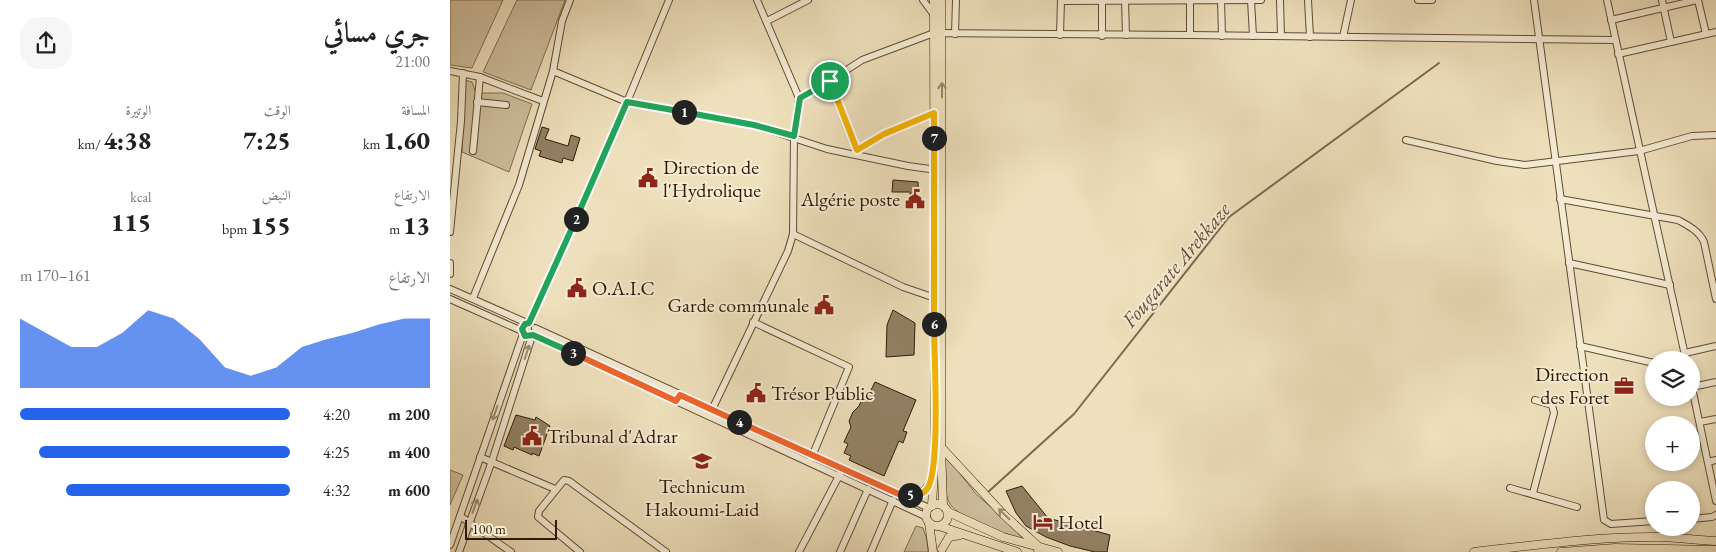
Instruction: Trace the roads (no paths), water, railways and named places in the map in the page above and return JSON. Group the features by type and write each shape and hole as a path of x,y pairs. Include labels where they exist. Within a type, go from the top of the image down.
{"main road":[{"path":"933,552 928,520 935,452 938,336 935,298 938,34 934,15 934,0"},
{"path":"941,0 934,113 937,170 941,447 948,519 943,526 942,551"},
{"path":"941,447 1039,550"},
{"path":"901,495 923,493 933,478"},
{"path":"930,507 938,504 986,531 1039,550 1058,552"},
{"path":"928,520 964,535 1017,552"},
{"path":"942,551 949,537 964,535"},
{"path":"1474,552 1562,542 1609,539 1662,537 1716,541"},
{"path":"1561,552 1625,548 1716,550"}],"street":[{"path":"473,298 519,185 553,71 562,21 570,0"},
{"path":"450,545 522,333 523,325 528,323 627,102 669,0"},
{"path":"711,413 788,251 793,234 794,136 800,98 757,0"},
{"path":"767,21 808,0"},
{"path":"924,0 934,15"},
{"path":"955,34 956,0"},
{"path":"1060,35 1061,0 1260,0"},
{"path":"1125,0 1126,35"},
{"path":"1190,0 1190,35"},
{"path":"1221,0 1222,36"},
{"path":"1251,0 1253,36"},
{"path":"1280,0 1281,36"},
{"path":"1308,0 1310,37"},
{"path":"1343,37 1351,0"},
{"path":"1418,0 1432,0"},
{"path":"1534,0 1604,520 1611,524 1645,522"},
{"path":"1606,0 1685,351"},
{"path":"1662,0 1671,42"},
{"path":"1611,20 1698,0 1706,34"},
{"path":"1102,1 1102,36"},
{"path":"1618,54 1716,32"},
{"path":"800,98 830,81 850,66 877,53 938,34 1615,40"},
{"path":"450,71 480,77 543,100"},
{"path":"553,71 627,102 754,125 794,136 827,149 858,153 937,170"},
{"path":"450,232 461,121 463,73"},
{"path":"473,151 480,77"},
{"path":"830,81 858,153"},
{"path":"478,102 506,105"},
{"path":"858,153 884,134 934,113"},
{"path":"1406,140 1497,161 1525,165 1639,150 1692,136 1716,134"},
{"path":"1560,199 1678,220 1701,235 1716,299"},
{"path":"793,234 903,287 935,298"},
{"path":"450,263 450,274"},
{"path":"1569,263 1670,285"},
{"path":"450,289 528,323 533,333 711,413 930,507"},
{"path":"450,299 497,320 527,337 533,333"},
{"path":"497,320 501,311"},
{"path":"753,322 849,367 810,463"},
{"path":"459,552 492,461 533,333"},
{"path":"1580,346 1645,360"},
{"path":"1694,351 1716,346"},
{"path":"1700,384 1716,382"},
{"path":"1533,493 1554,413 1552,405 1534,400"},
{"path":"711,413 810,463 893,500 928,520"},
{"path":"1716,419 1700,422 1716,501"},
{"path":"488,435 499,439"},
{"path":"480,457 555,489"},
{"path":"1708,462 1716,460"},
{"path":"799,552 843,469"},
{"path":"580,552 538,517 539,511 562,481 568,480 666,552"},
{"path":"1510,488 1577,507"},
{"path":"840,552 868,489"},
{"path":"870,552 893,500"},
{"path":"1700,518 1716,515"},
{"path":"460,516 511,552"}],"waterway":[{"name":"Fougarate Arekkaze","path":"987,493 1074,414 1229,217 1439,63"}],"place":[{"name":"Direction de l'Hydrolique","path":"648,178"},
{"name":"Algérie poste","path":"915,199"},
{"name":"O.A.I.C","path":"577,288"},
{"name":"Garde communale","path":"824,305"},
{"name":"Direction des Foret","path":"1624,386"},
{"name":"Trésor Public","path":"756,393"},
{"name":"Tribunal d'Adrar","path":"532,436"},
{"name":"Technicum Hakoumi-Laid","path":"702,461"},
{"name":"Hotel","path":"1043,522"}]}
